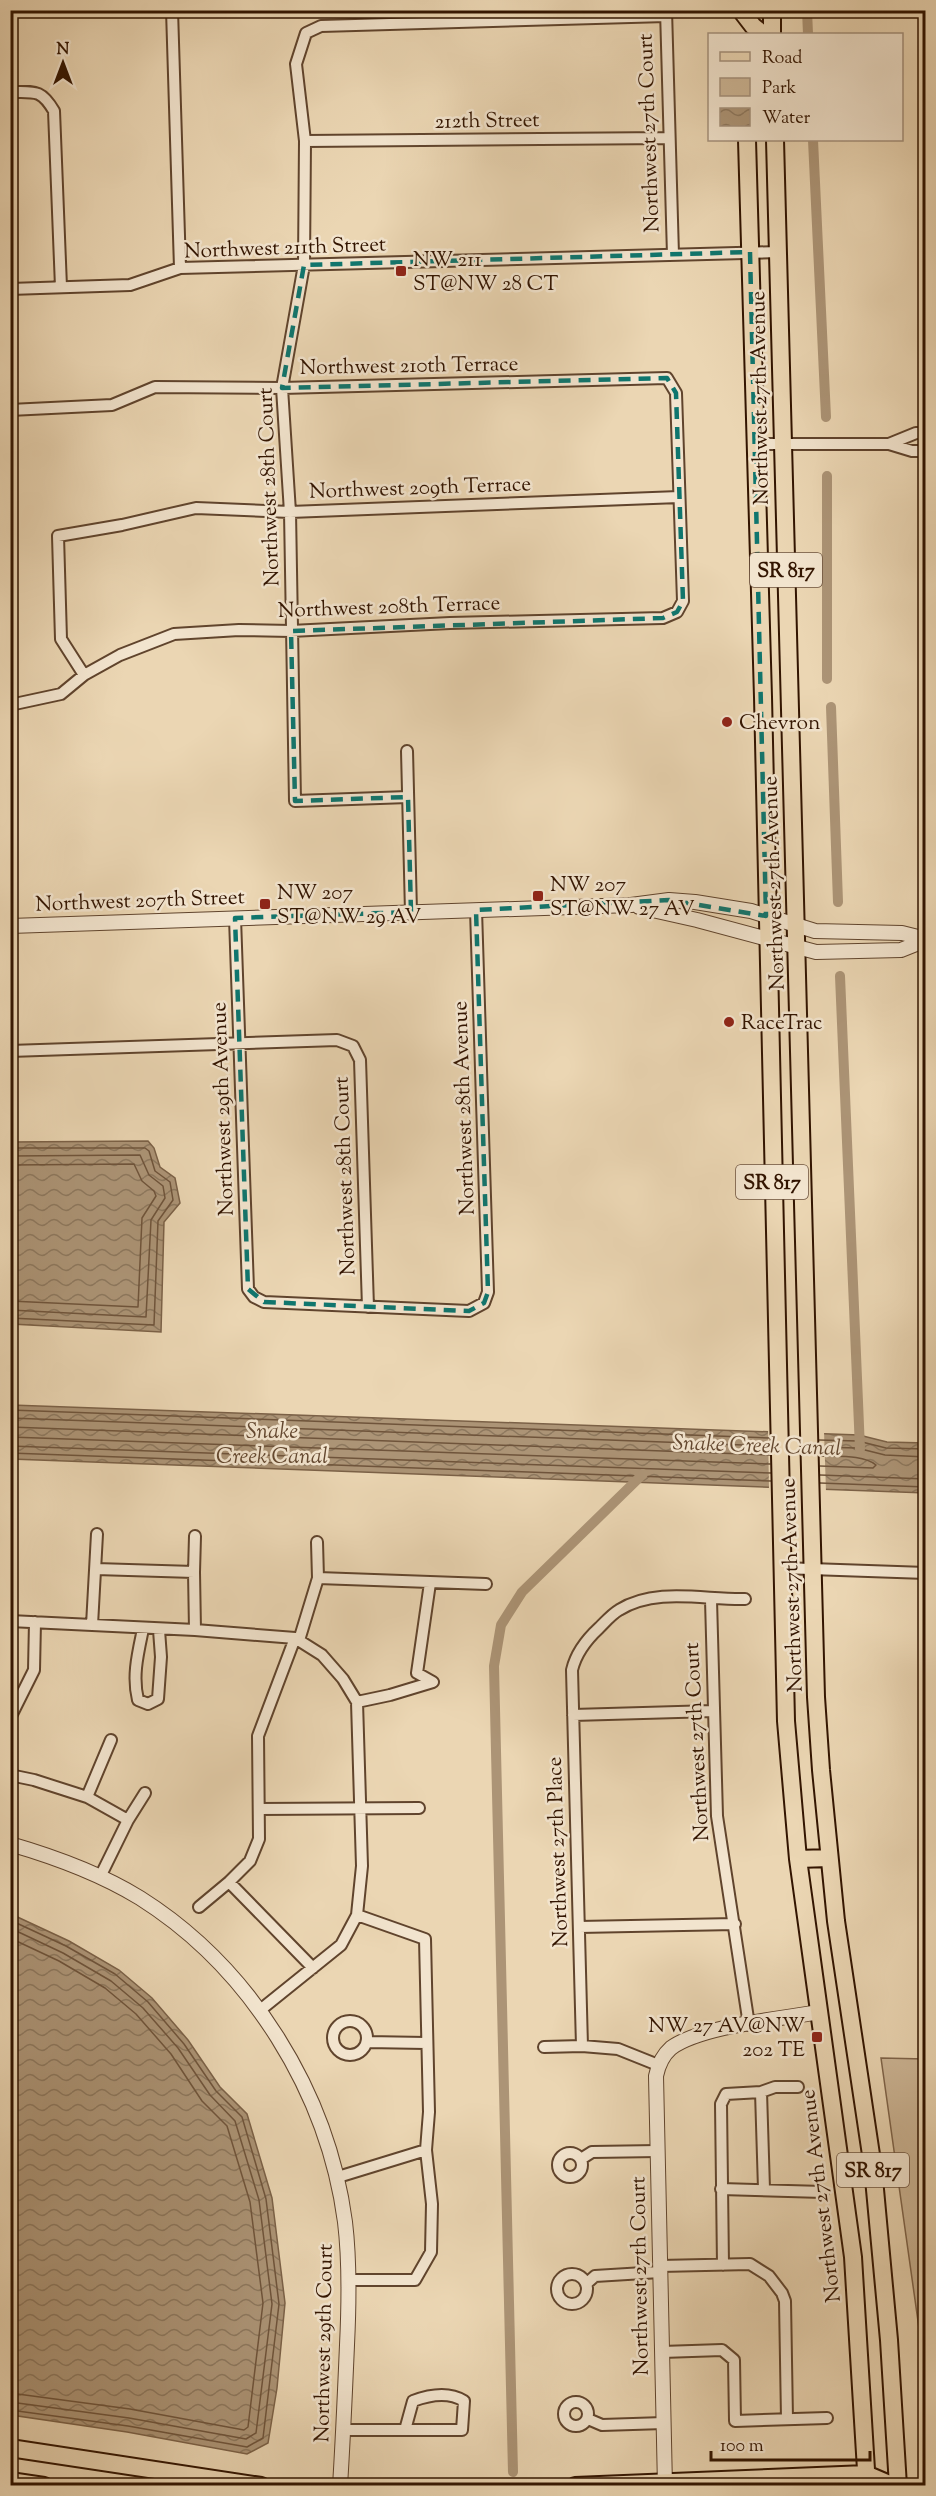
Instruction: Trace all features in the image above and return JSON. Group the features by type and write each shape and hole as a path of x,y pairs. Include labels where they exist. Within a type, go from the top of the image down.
{"main road":[{"path":"772,10 772,33"},
{"path":"743,12 744,33"},
{"path":"743,12 753,26 762,33"},
{"name":"Northwest 27th Avenue","path":"747,141 786,1721 798,1859 853,2257 866,2480"},
{"name":"Northwest 27th Avenue","path":"775,141 812,1569 820,1758 836,1921 873,2168 890,2340 896,2486"},
{"path":"762,697 790,696"},
{"path":"798,1859 829,1858"},
{"path":"842,2171 873,2168"},
{"path":"10,2448 261,2486"},
{"path":"575,2486 866,2480 896,2486"},
{"path":"10,2481 44,2486"}],"street":[{"path":"172,10 180,268"},
{"name":"Northwest 28th Court","path":"408,797 295,801 290,512 282,388 304,265 305,141 296,64 306,33 321,26 666,13"},
{"name":"Northwest 27th Court","path":"666,13 673,255"},
{"path":"10,92 34,92 46,97 54,111 61,287"},
{"name":"212th Street","path":"305,141 669,138"},
{"name":"Northwest 211th Street","path":"10,289 130,285 180,268 778,252"},
{"name":"Northwest 210th Terrace","path":"10,410 112,405 155,387 282,388 667,378 676,393 679,497"},
{"path":"888,444 916,433 926,433"},
{"path":"756,444 888,444 912,451 926,451"},
{"name":"Northwest 209th Terrace","path":"84,675 61,639 58,536 122,525 196,508 290,512 679,497"},
{"name":"Northwest 208th Terrace","path":"10,705 61,694 84,675 120,655 174,634 450,623 663,618 677,612 683,600 679,497"},
{"path":"407,751 411,912"},
{"name":"Northwest 207th Street","path":"10,926 631,905 669,900 695,902 766,916 815,930 844,933 902,933 926,940"},
{"name":"Northwest 207th Street","path":"631,905 816,952 901,950 926,940"},
{"name":"Northwest 28th Avenue","path":"368,1307 470,1311 484,1303 488,1292 476,910"},
{"name":"Northwest 29th Avenue","path":"235,918 248,1288 254,1297 264,1302 368,1307"},
{"name":"Northwest 28th Court","path":"239,1043 337,1040 353,1046 360,1060 368,1307"},
{"path":"10,1051 239,1043"},
{"path":"92,1625 97,1534"},
{"path":"195,1536 195,1630"},
{"path":"10,1621 300,1637 318,1578 317,1542"},
{"path":"782,1568 926,1573"},
{"path":"96,1569 194,1572"},
{"path":"318,1578 486,1584"},
{"path":"357,1702 433,1682 417,1673 430,1583"},
{"name":"Northwest 27th Place","path":"582,2046 572,1670 575,1657 593,1634 618,1610 642,1599 672,1596 711,1600"},
{"path":"711,1600 745,1599"},
{"name":"Northwest 27th Court","path":"711,1600 717,1816 749,2025"},
{"path":"10,1718 34,1670 35,1622"},
{"path":"143,1629 136,1660 135,1687 138,1700 148,1704 158,1699 161,1657 159,1630"},
{"path":"259,2011 341,1945 357,1915 362,1866 357,1702 343,1679 322,1655 295,1638"},
{"path":"199,1907 230,1882 250,1860 259,1839 258,1736 295,1638"},
{"path":"573,1715 713,1711"},
{"path":"87,1797 111,1740"},
{"path":"10,1775 87,1797 128,1820"},
{"path":"100,1877 128,1820 145,1793"},
{"path":"259,1809 419,1808"},
{"name":"Northwest 29th Court","path":"10,1844 100,1877 140,1899 180,1928 218,1962 259,2011 281,2043 298,2074 315,2110 338,2177 345,2224 350,2280 340,2486"},
{"path":"230,1882 313,1968"},
{"path":"350,2280 415,2280 431,2252 432,2204 426,2150 429,2112 425,1939 357,1915"},
{"path":"579,1927 735,1924"},
{"path":"544,2047 582,2046 618,2049 658,2065 670,2049 697,2034 819,2012"},
{"path":"367,2042 426,2043"},
{"name":"Northwest 27th Court","path":"658,2065 656,2076 665,2484"},
{"path":"723,2265 721,2104 726,2094 761,2092 775,2087 798,2087"},
{"path":"761,2092 764,2188"},
{"path":"338,2177 426,2150"},
{"path":"581,2159 592,2152 658,2151"},
{"path":"721,2189 764,2188 789,2192 823,2192"},
{"path":"586,2284 595,2276 723,2265 750,2264 769,2276 782,2293 784,2301 787,2419"},
{"path":"662,2352 722,2350 734,2360 735,2421 827,2418"},
{"path":"344,2430 405,2430 462,2430 464,2401 455,2395 426,2396 412,2401 405,2430"},
{"path":"588,2419 602,2425 664,2423"}],"highlighted area":[{"path":"750,252 766,916 669,900 476,910 488,1292 484,1303 469,1311 264,1302 248,1289 235,918 411,912 408,797 295,801 291,631 663,618 677,612 683,601 676,393 667,378 282,388 304,265"}],"green space":[{"path":"881,2058 925,2059 925,2371"}],"water":[{"path":"148,1141 154,1148 160,1167 175,1178 180,1203 164,1222 161,1332 11,1324 11,1142"},
{"name":"Snake Creek Canal","path":"11,1405 859,1435 887,1442 925,1443 926,1493 11,1459"},
{"path":"11,1914 69,1941 119,1970 152,1998 188,2040 220,2087 247,2114 272,2198 285,2303 277,2388 268,2443 247,2454 127,2432 11,2415"}],"pier":[{"path":"768,1429 824,1431 826,1492 769,1490"}],"waterway":[{"path":"807,10 808,33"},
{"path":"813,141 826,417"},
{"path":"827,476 827,679"},
{"path":"831,707 838,902"},
{"path":"840,976 860,1449"},
{"path":"513,2472 494,1666 501,1625 522,1592 643,1474"}],"place":[{"name":"NW 211 ST@NW 28 CT","path":"401,271"},
{"name":"Chevron","path":"727,722"},
{"name":"NW 207 ST@NW 27 AV","path":"538,896"},
{"name":"NW 207 ST@NW 29 AV","path":"265,904"},
{"name":"RaceTrac","path":"729,1022"},
{"name":"NW 27 AV@NW 202 TE","path":"817,2037"}]}
